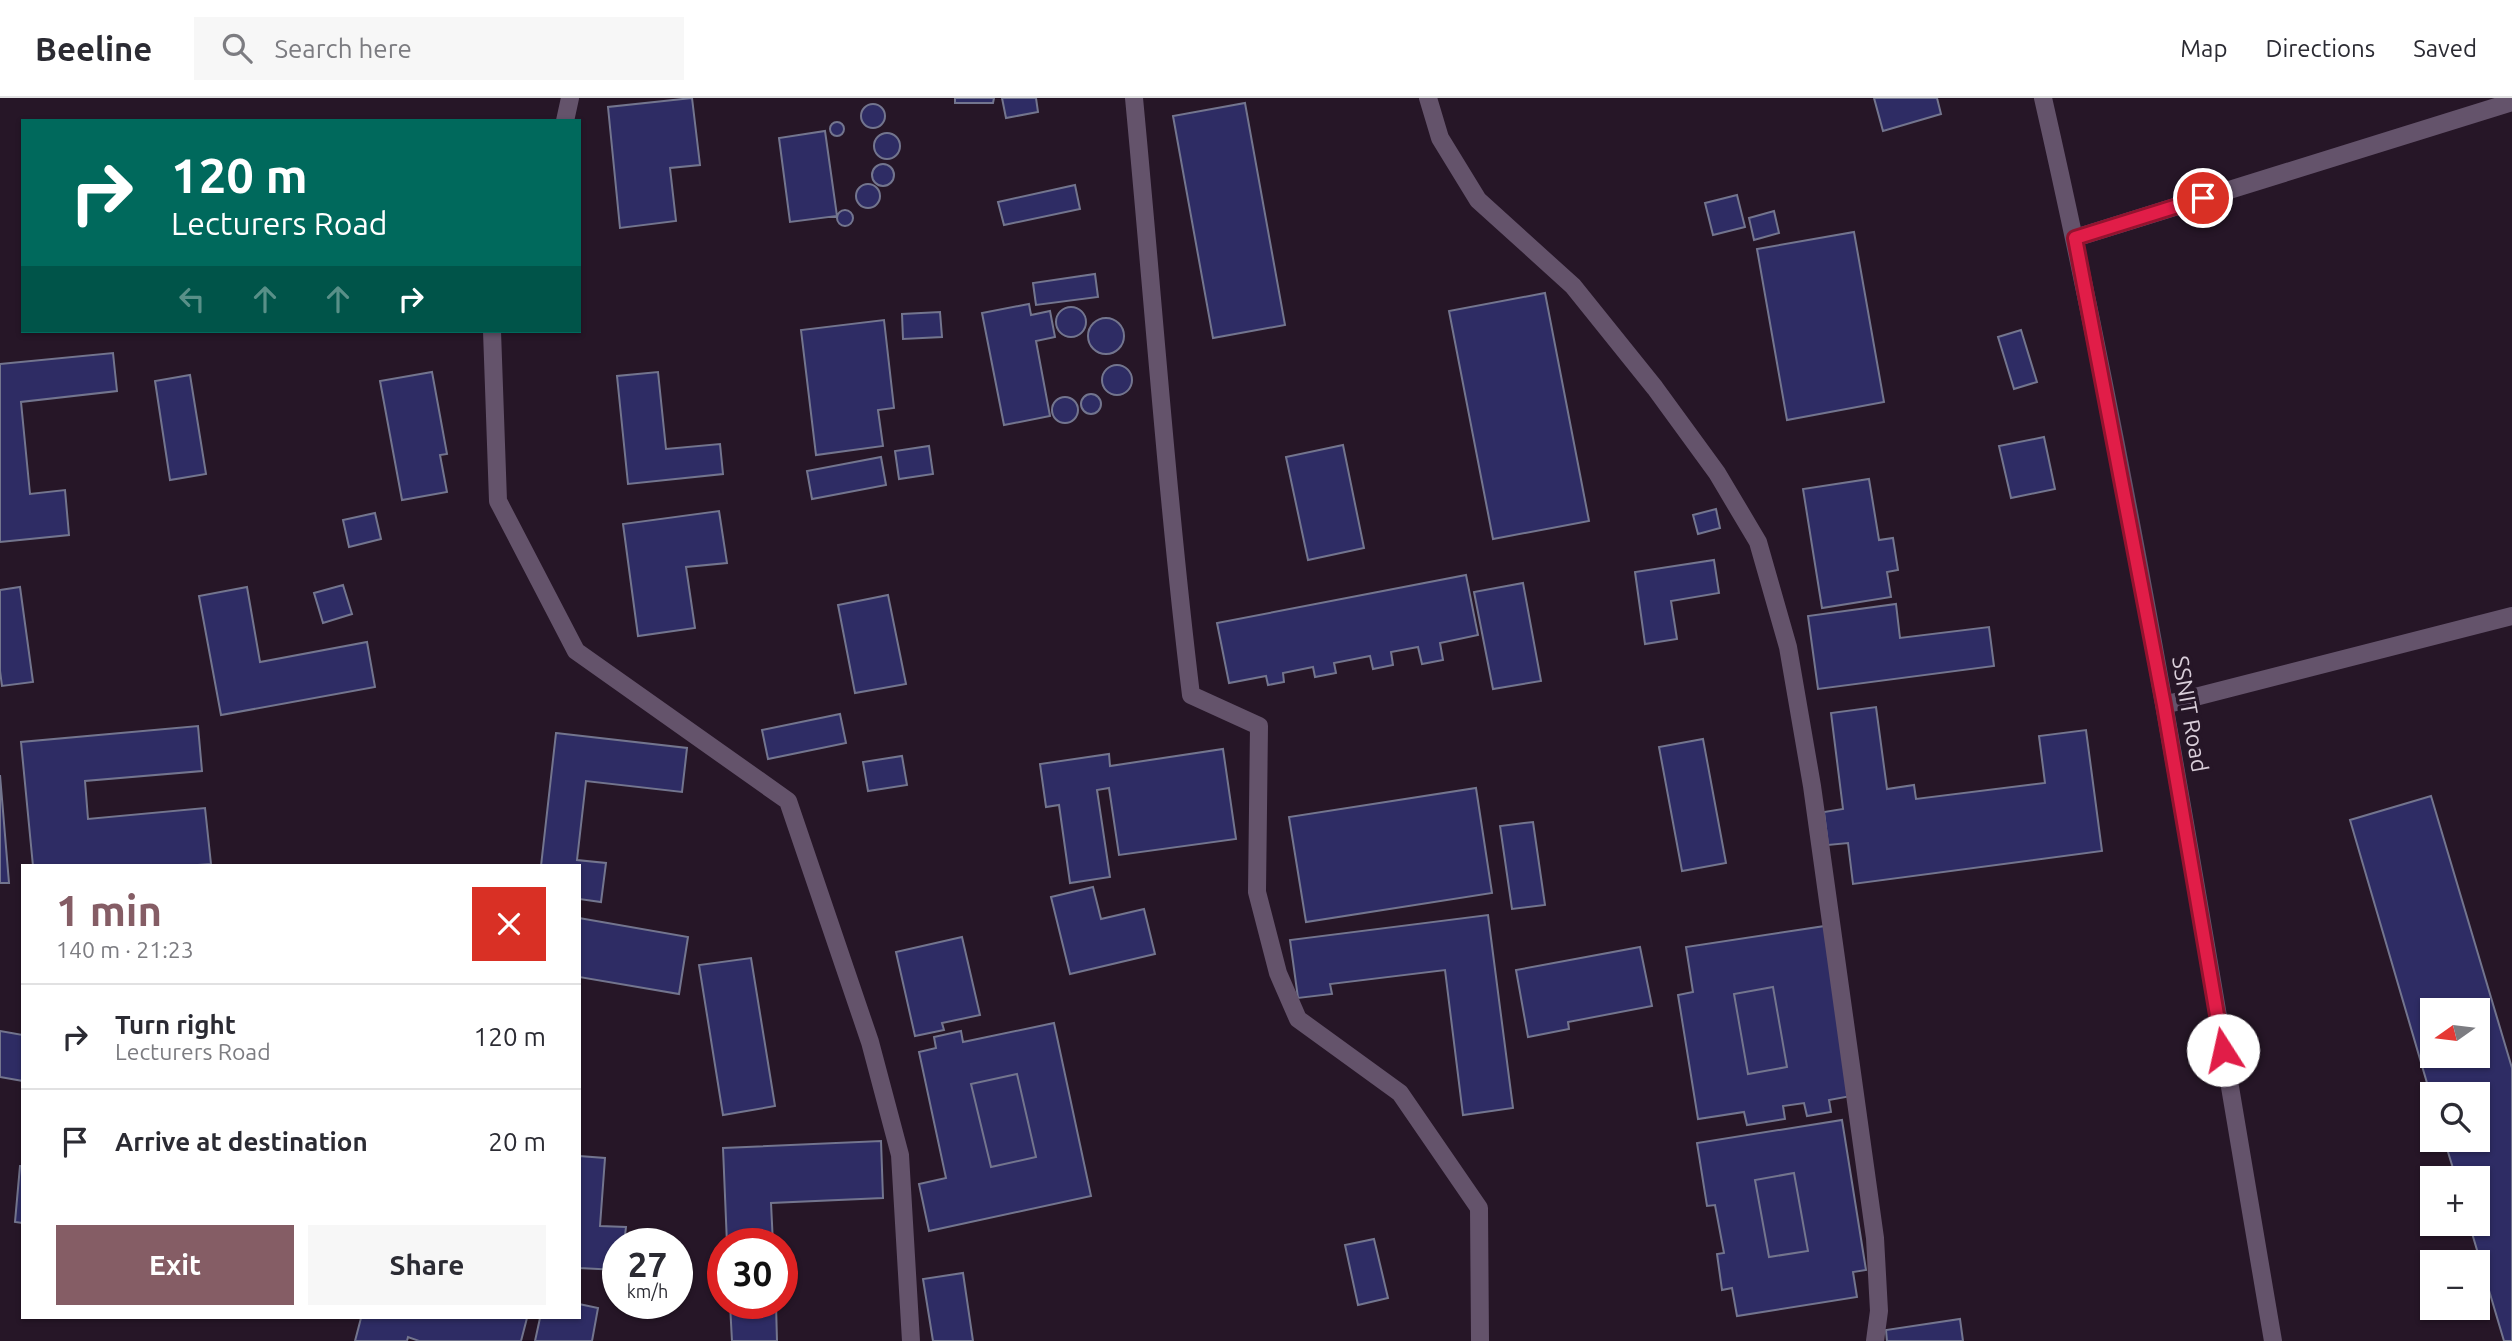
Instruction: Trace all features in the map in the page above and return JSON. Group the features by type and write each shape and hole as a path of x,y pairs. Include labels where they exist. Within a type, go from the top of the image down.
{"street":[{"path":"565,119 570,98"},
{"path":"1134,98 1175,564 1191,695 1259,726 1257,892 1278,973 1297,1020 1400,1093 1479,1208 1480,1341"},
{"path":"1428,98 1440,138 1478,201 1573,285 1717,473 1758,542 1788,647 1812,786 1875,1238 1879,1311 1875,1341"},
{"name":"SSNIT Road","path":"2043,98 2075,238 2164,705 2273,1341"},
{"path":"2075,238 2512,102"},
{"path":"492,333 498,501 576,651 788,801 870,1042 900,1155 911,1341"},
{"path":"2164,705 2512,616"}],"building":[{"path":"692,98 700,165 670,168 676,221 620,228 608,107"},
{"path":"955,98 994,98 993,103 955,103"},
{"path":"1002,98 1036,98 1038,112 1006,118"},
{"path":"1874,98 1937,98 1941,114 1883,131"},
{"path":"1245,103 1285,325 1213,338 1173,116"},
{"path":"873,104 882,107 885,116 882,125 873,128 864,125 861,116 864,107"},
{"path":"837,122 842,124 842,134 837,136 832,134 830,129 832,124"},
{"path":"825,131 837,216 790,222 779,138"},
{"path":"887,133 896,137 900,146 896,155 887,159 878,155 874,146 878,137"},
{"path":"883,164 891,167 894,175 891,183 883,186 875,183 872,175 875,167"},
{"path":"863,184 873,184 880,191 880,201 873,208 863,208 856,201 856,191"},
{"path":"1075,185 1080,209 1004,225 998,202"},
{"path":"1737,195 1745,227 1713,235 1705,203"},
{"path":"842,210 848,210 853,218 851,224 842,226 837,221 837,215"},
{"path":"1774,211 1779,233 1754,240 1749,218"},
{"path":"1854,232 1884,402 1787,420 1757,249"},
{"path":"1095,274 1098,297 1036,305 1033,283"},
{"path":"1545,293 1589,521 1493,539 1449,311"},
{"path":"1029,304 1031,315 1050,311 1055,337 1036,341 1050,416 1004,425 982,313"},
{"path":"1071,307 1082,311 1086,322 1082,333 1071,337 1060,333 1056,322 1060,311"},
{"path":"940,312 942,337 903,339 902,314"},
{"path":"1106,318 1119,323 1124,336 1119,349 1106,354 1093,349 1088,336 1093,323"},
{"path":"884,320 894,408 878,410 883,446 816,455 801,330"},
{"path":"2021,330 2037,382 2014,389 1998,337"},
{"path":"113,353 117,391 21,402 30,494 65,490 69,535 0,542 0,364"},
{"path":"1117,365 1128,369 1132,380 1128,391 1117,395 1106,391 1102,380 1106,369"},
{"path":"432,372 447,454 440,455 447,492 402,500 380,381"},
{"path":"658,372 666,449 720,444 723,474 628,484 617,376"},
{"path":"190,375 206,474 170,480 155,381"},
{"path":"1091,394 1098,397 1101,404 1098,411 1091,414 1084,411 1081,404 1084,397"},
{"path":"1065,397 1075,400 1078,410 1075,420 1065,423 1055,420 1052,410 1055,400"},
{"path":"2044,437 2055,489 2011,498 1999,446"},
{"path":"1343,445 1364,548 1308,560 1286,457"},
{"path":"929,446 933,474 899,479 895,451"},
{"path":"881,457 886,485 812,499 807,471"},
{"path":"1869,479 1879,540 1893,538 1898,570 1887,572 1891,597 1822,608 1803,489"},
{"path":"1716,509 1720,528 1698,534 1693,515"},
{"path":"719,511 727,563 686,567 695,628 638,636 623,524"},
{"path":"375,513 381,539 349,547 343,520"},
{"path":"1714,560 1719,593 1671,601 1677,639 1645,644 1635,572"},
{"path":"1466,575 1478,635 1440,643 1443,660 1422,664 1418,647 1391,652 1393,665 1373,669 1370,656 1334,663 1336,673 1315,677 1313,667 1283,673 1284,682 1268,685 1266,676 1229,683 1217,623"},
{"path":"1523,583 1541,681 1493,689 1474,592"},
{"path":"343,585 352,614 323,623 314,593"},
{"path":"20,587 33,682 2,686 0,590"},
{"path":"247,587 260,662 367,642 375,687 221,715 199,596"},
{"path":"888,595 906,684 855,693 838,605"},
{"path":"1896,604 1900,638 1989,627 1994,666 1818,689 1808,616"},
{"path":"1876,707 1887,789 1914,785 1916,799 2045,783 2039,736 2086,730 2102,851 1853,884 1848,843 1828,845 1824,812 1843,809 1831,713"},
{"path":"840,714 846,743 768,759 762,730"},
{"path":"198,726 202,771 85,781 88,819 205,808 211,864 33,864 21,742"},
{"path":"556,733 687,748 682,792 586,781 577,860 606,863 601,902 581,899 581,864 541,864"},
{"path":"1703,739 1726,863 1682,871 1659,747"},
{"path":"1223,749 1236,839 1119,855 1109,788 1097,790 1110,877 1070,883 1059,805 1046,807 1040,764 1109,754 1110,766"},
{"path":"902,756 907,785 868,791 863,762"},
{"path":"0,775 9,883 0,883"},
{"path":"1476,788 1492,893 1306,922 1289,817"},
{"path":"2431,796 2512,1068 2512,1341 2504,1341 2490,1294 2490,1250 2477,1250 2473,1236 2490,1236 2490,1166 2452,1166 2448,1152 2490,1152 2490,1082 2427,1082 2423,1068 2490,1068 2490,998 2420,998 2420,1059 2350,820"},
{"path":"1533,822 1545,905 1512,909 1500,826"},
{"path":"1093,887 1101,919 1144,909 1155,954 1070,974 1051,897"},
{"path":"1488,915 1513,1108 1463,1115 1445,970 1330,984 1332,994 1298,998 1290,940"},
{"path":"581,918 688,937 679,994 581,977"},
{"path":"1825,926 1851,1096 1829,1100 1831,1112 1807,1116 1804,1103 1783,1106 1785,1119 1747,1125 1744,1112 1698,1119 1678,995 1693,992 1686,947","holes":["1773,987 1787,1067 1748,1074 1734,994"]},
{"path":"962,937 980,1015 942,1023 944,1030 915,1036 896,952"},
{"path":"1640,947 1652,1006 1568,1022 1569,1029 1528,1037 1516,970"},
{"path":"751,958 775,1106 723,1115 699,965"},
{"path":"1773,987 1787,1067 1748,1074 1734,994"},
{"path":"1054,1023 1091,1196 929,1231 919,1184 946,1178 919,1052 936,1048 934,1037 961,1031 963,1042","holes":["1017,1074 1036,1157 991,1167 971,1084"]},
{"path":"0,1031 21,1035 21,1081 0,1077"},
{"path":"1017,1074 1036,1157 991,1167 971,1084"},
{"path":"1842,1120 1866,1270 1853,1272 1857,1297 1737,1316 1732,1288 1722,1290 1717,1254 1724,1253 1715,1205 1707,1206 1697,1143","holes":["1794,1173 1808,1251 1769,1257 1755,1180"]},
{"path":"881,1141 883,1198 771,1203 772,1228 726,1228 723,1148"},
{"path":"581,1156 605,1158 600,1226 626,1227 602,1228 602,1269 581,1268"},
{"path":"20,1166 21,1166 21,1223 15,1222"},
{"path":"1794,1173 1808,1251 1769,1257 1755,1180"},
{"path":"1374,1239 1388,1298 1358,1305 1345,1245"},
{"path":"963,1273 973,1341 933,1341 923,1279"},
{"path":"581,1304 598,1308 592,1341 535,1341 540,1319 581,1319"},
{"path":"361,1319 527,1319 521,1341 419,1341 408,1337 407,1341 355,1341"},
{"path":"731,1319 776,1319 777,1341 732,1341"},
{"path":"1960,1319 1963,1341 1887,1341 1886,1330"}],"route":[{"path":"2203,198 2075,238 2164,705 2223,1050"}]}
